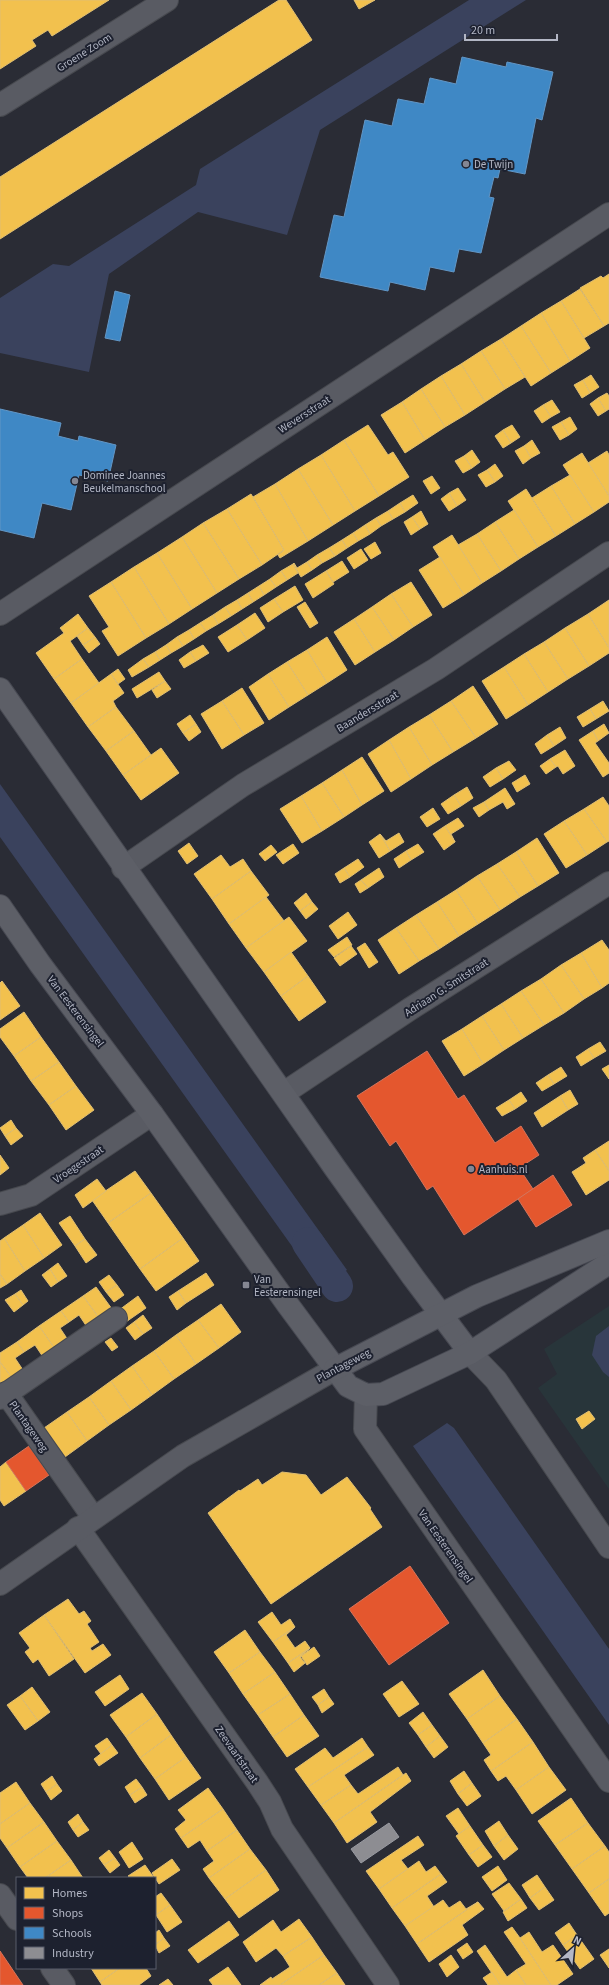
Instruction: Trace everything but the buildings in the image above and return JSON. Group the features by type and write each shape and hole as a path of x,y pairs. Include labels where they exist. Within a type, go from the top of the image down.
{"street":[{"name":"Groene Zoom","path":"0,105 167,0"},
{"name":"Weversstraat","path":"0,614 609,214"},
{"name":"Baandersstraat","path":"123,868 243,785 436,669 609,553"},
{"path":"0,689 123,868 284,1093 339,1175 470,1353 496,1380 609,1547"},
{"name":"Adriaan G. Smitstraat","path":"284,1093 410,1009 609,883"},
{"name":"Van Eesterensingel","path":"0,906 40,964 152,1114 348,1386 366,1395 365,1429 609,1781"},
{"name":"Vroegestraat","path":"0,1204 31,1195 152,1114"},
{"name":"Plantageweg","path":"0,1584 85,1523 183,1456 336,1369 477,1296 609,1241"},
{"path":"366,1395 383,1394 470,1353 609,1263"},
{"name":"Plantageweg","path":"85,1523 3,1395 116,1318"},
{"name":"Zeevaartstraat","path":"85,1523 270,1802 282,1829 388,1985"},
{"path":"0,1894 16,1918"},
{"path":"53,1969 64,1985"}],"shaded area":[{"path":"609,1306 609,1489 538,1388 557,1374 544,1349"}],"water":[{"path":"469,0 526,0 320,130 287,235 198,212 109,274 89,372 0,353 0,298 53,264 69,266 196,185 200,169"},
{"path":"0,784 347,1270 326,1284 319,1284 0,837"},
{"path":"609,1326 609,1377 603,1372 592,1355 596,1336"},
{"path":"447,1423 454,1428 609,1649 609,1725 413,1446"}],"waterway":[{"path":"308,1243 337,1286"}],"place":[{"name":"De Twijn","path":"466,164"},
{"name":"Dominee Joannes Beukelmanschool","path":"75,481"},
{"name":"Aanhuis.nl","path":"471,1169"},
{"name":"Van Eesterensingel","path":"246,1285"}]}
